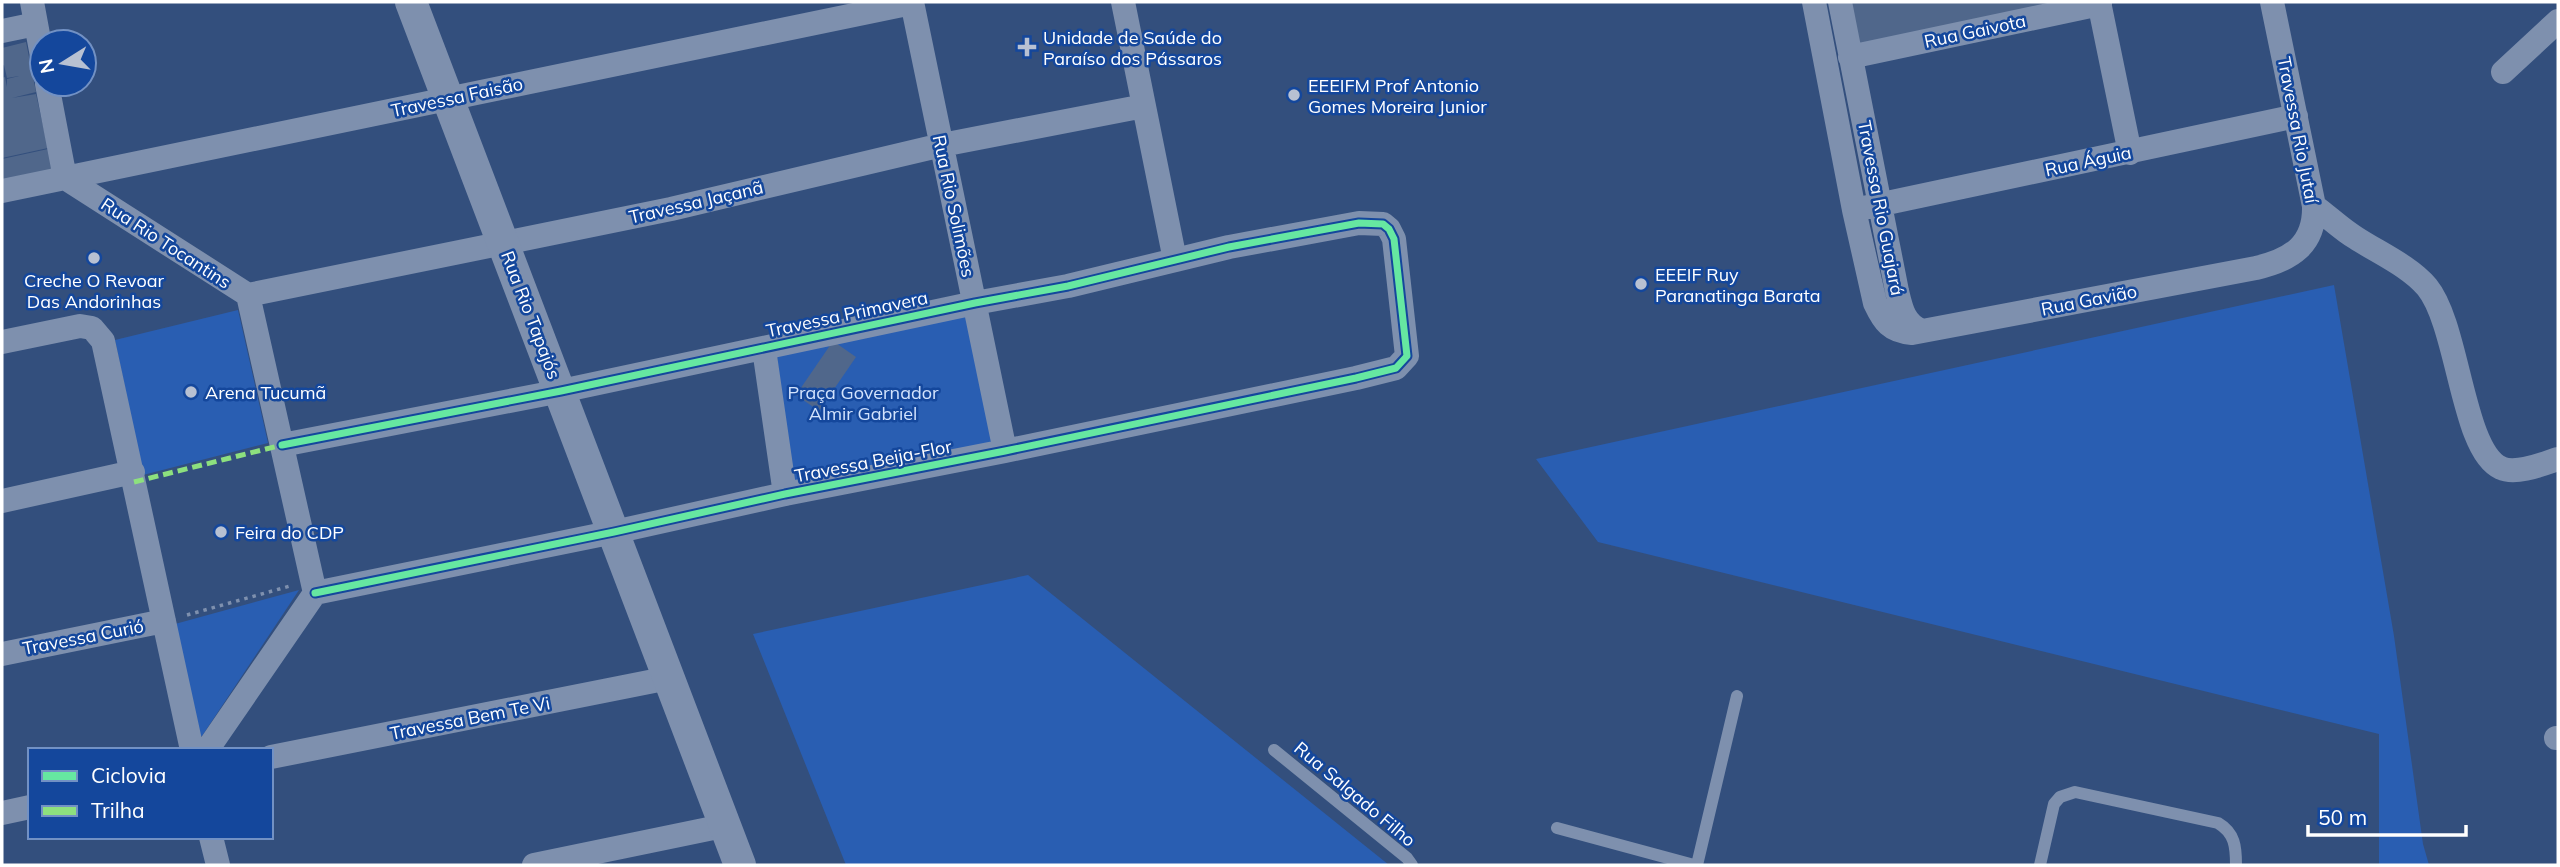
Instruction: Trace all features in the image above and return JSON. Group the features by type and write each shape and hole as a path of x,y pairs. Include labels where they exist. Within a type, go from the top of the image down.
{"street":[{"name":"Rua Rio Tapajós","path":"411,2 740,865"},
{"name":"Travessa Faisão","path":"2,191 912,2"},
{"name":"Rua Rio Solimões","path":"912,2 1005,451"},
{"path":"1123,2 1175,260"},
{"name":"Travessa Rio Guajará","path":"1814,2 1844,66 1880,203 1902,310 1910,325 1922,331"},
{"name":"Travessa Rio Guajará","path":"1840,2 1854,210 1867,275 1881,316 1888,324 1899,332 1922,331"},
{"name":"Travessa Rio Jutaí","path":"2256,268 2278,263 2300,247 2313,227 2314,205 2272,2"},
{"path":"2553,2 2558,9"},
{"path":"2099,3 2130,153"},
{"name":"Rua Gaivota","path":"1844,66 2099,3"},
{"path":"2,31 34,13"},
{"path":"2503,72 2558,21"},
{"path":"50,98 65,178"},
{"name":"Travessa Jaçanã","path":"248,295 671,209 942,145 1144,106"},
{"name":"Rua Águia","path":"1854,210 2296,116"},
{"name":"Rua Rio Tocantins","path":"65,178 248,295 313,587"},
{"path":"2314,205 2354,237 2399,264 2426,287 2441,311 2482,450 2493,463 2503,470 2521,469 2558,459"},
{"name":"Travessa Primavera","path":"282,445 561,391 975,303 1068,286 1229,247 1359,223 1383,224 1389,229 1394,239 1396,256"},
{"name":"Travessa Beija-Flor","path":"313,587 614,532 1396,368 1407,356 1396,256"},
{"name":"Rua Gavião","path":"1922,331 2256,268"},
{"path":"2,342 87,326 99,335 110,365 192,748"},
{"path":"764,349 785,494"},
{"path":"2,501 133,472"},
{"path":"208,748 313,587"},
{"name":"Travessa Curió","path":"2,654 164,621"},
{"name":"Travessa Bem Te Vi","path":"273,757 669,678"},
{"path":"2,813 28,807"},
{"path":"534,865 723,825"},
{"path":"212,839 218,865"}],"lane":[{"path":"1557,828 1696,865 1737,696"},
{"name":"Rua Salgado Filho","path":"1274,750 1407,858 1412,865"},
{"path":"2039,865 2054,804 2060,797 2075,792 2218,823 2231,833 2234,840 2236,865"}],"path":[{"path":"164,621 313,587"}],"green space":[{"path":"2334,285 2394,636 2423,844 2429,865 2379,865 2379,734 1598,542 1536,459"},
{"name":"Praça Governador Almir Gabriel","path":"973,299 1008,450 792,490 775,339"},
{"name":"Arena Tucumã","path":"238,310 268,443 143,475 115,340"},
{"path":"1028,575 1389,865 846,865 753,634"},
{"path":"299,590 202,736 195,735 175,624"}],"building":[{"path":"1846,2 2071,2 1857,49"},
{"path":"26,42 28,94 12,98 28,95 28,98 37,98 48,148 2,158 2,78 5,77 7,87 7,79 19,76 7,78 4,65 2,66 2,48"},
{"path":"48,149 54,176 2,187 2,159"},
{"path":"833,341 856,357 819,411 796,395"}],"marked path":[{"path":"134,482 282,445"}],"cycle path":[{"path":"282,445 561,391 975,303 1068,286 1229,247 1359,223 1383,224 1394,239 1407,356 1396,368 315,593"}],"place":[{"name":"Unidade de Saúde do Paraíso dos Pássaros","path":"1027,47"},
{"name":"EEEIFM Prof Antonio Gomes Moreira Junior","path":"1294,95"},
{"name":"Creche O Revoar Das Andorinhas","path":"94,258"},
{"name":"EEEIF Ruy Paranatinga Barata","path":"1641,284"},
{"name":"Arena Tucumã","path":"191,392"},
{"name":"Feira do CDP","path":"221,532"}]}
